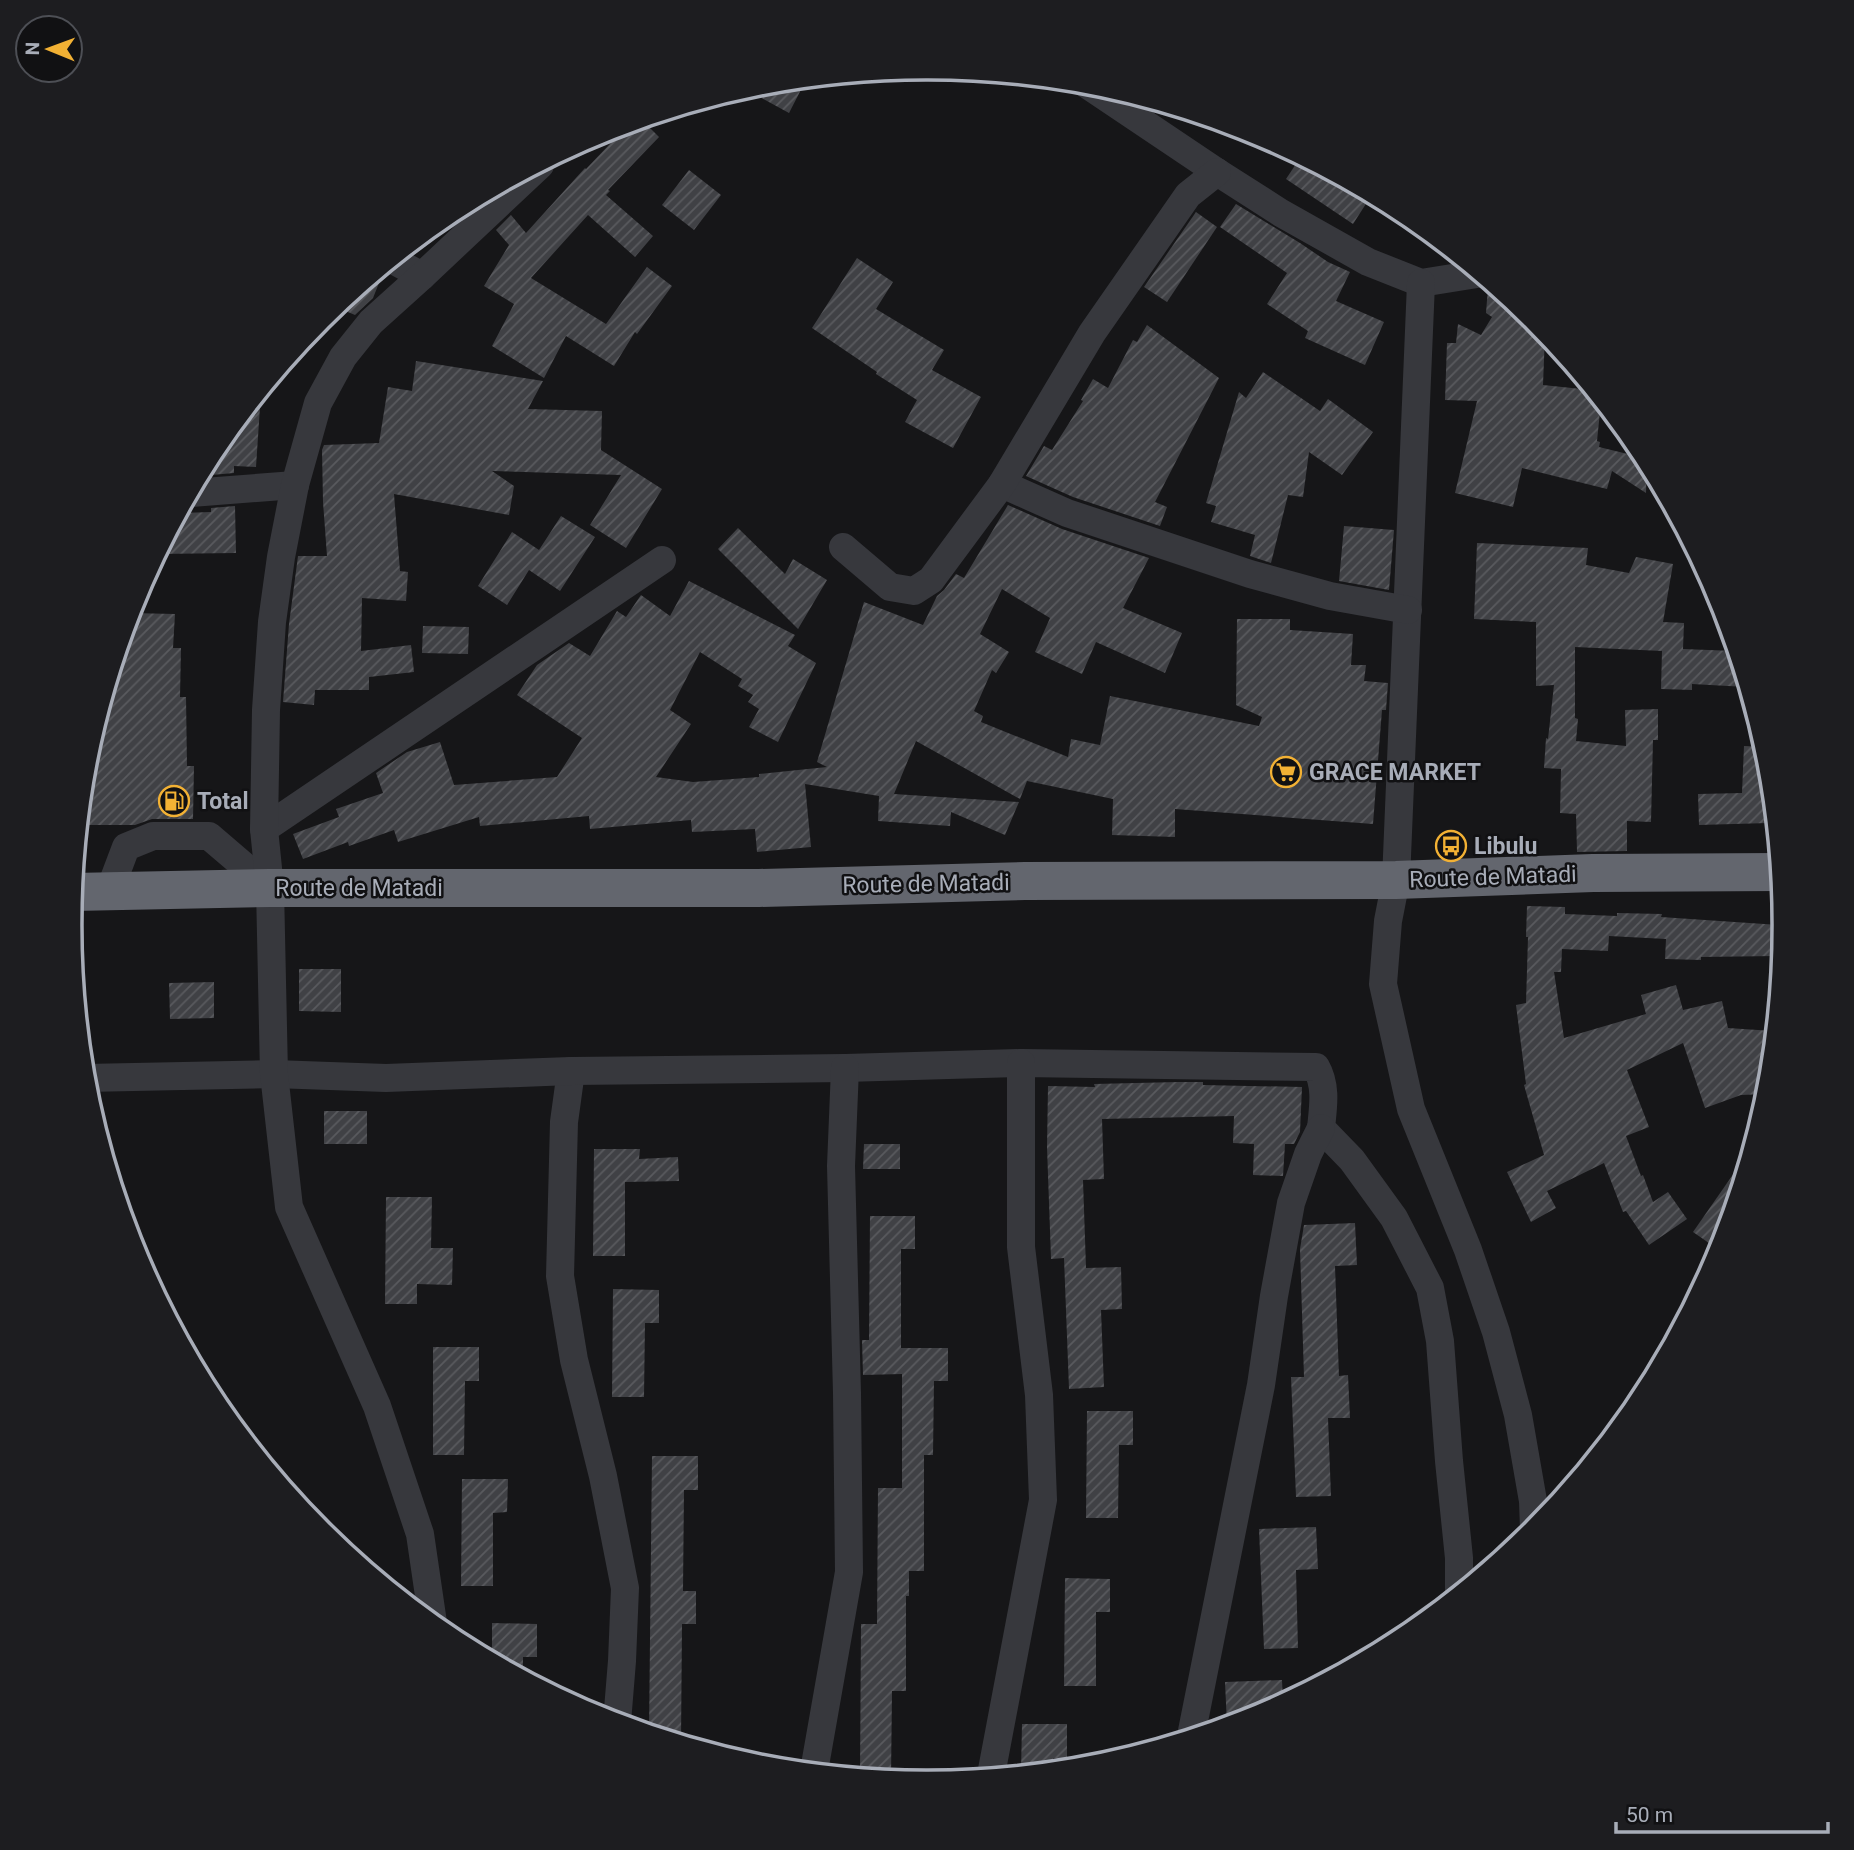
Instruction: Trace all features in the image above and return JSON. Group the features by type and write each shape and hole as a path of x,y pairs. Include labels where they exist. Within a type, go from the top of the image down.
{"highway":[{"name":"Route de Matadi","path":"91,892 270,888 759,888 1039,881 1396,880 1593,873 1770,872"}],"street":[{"path":"1112,101 1281,213 1368,262 1421,283 1466,276"},
{"path":"843,547 890,587 914,591 931,580 1002,484 1092,333 1188,195 1217,172"},
{"path":"431,1608 421,1534 377,1406 289,1207 274,1074 270,888 264,829 265,710 272,622 281,557 295,485 318,403 343,357 370,322 515,189"},
{"path":"401,265 422,276"},
{"path":"1421,283 1396,880 1388,921 1383,984 1411,1109 1468,1250 1496,1332 1518,1415 1533,1512"},
{"path":"1002,484 1068,513 1250,574 1330,596 1408,610"},
{"path":"203,492 295,485"},
{"path":"264,829 662,559"},
{"path":"91,892 126,847 153,836 209,836 270,888"},
{"path":"97,1078 274,1074 386,1078 571,1071 1021,1063 1317,1067 1324,1100 1321,1128 1308,1154 1291,1203 1261,1385 1193,1727"},
{"path":"993,1767 1043,1500 1040,1395 1021,1247 1021,1063"},
{"path":"816,1762 849,1572 841,1166 845,1068"},
{"path":"571,1071 564,1122 560,1276 574,1360 603,1476 625,1588 618,1710"},
{"path":"1321,1128 1352,1160 1394,1218 1430,1289 1440,1341 1460,1559 1459,1580"}],"building":[{"path":"800,91 789,113 760,97"},
{"path":"650,128 659,137 606,195 653,236 635,257 588,215 531,278 606,324 647,267 672,286 637,334 635,332 614,366 566,336 544,378 492,346 514,304 484,286 509,245 496,230 511,215 526,233 612,142"},
{"path":"1295,165 1366,204 1353,224 1286,179"},
{"path":"689,170 721,195 694,230 662,205"},
{"path":"1236,204 1328,262 1350,272 1336,301 1384,322 1365,365 1305,338 1308,331 1267,304 1287,273 1220,227"},
{"path":"1196,212 1217,227 1167,302 1144,287"},
{"path":"857,258 893,282 876,309 944,350 932,370 981,397 953,448 905,422 917,400 812,328"},
{"path":"379,283 373,298 355,315 347,312"},
{"path":"1488,293 1544,349 1543,385 1579,389 1600,415 1597,441 1600,442 1599,447 1628,454 1646,484 1646,493 1612,471 1607,489 1522,468 1513,507 1455,493 1477,401 1445,400 1447,343 1456,343 1458,324 1481,335 1492,317 1486,313"},
{"path":"1147,325 1219,378 1155,502 1167,507 1160,526 1073,497 1026,476 1044,446 1052,450 1083,401 1081,400 1093,379 1108,388 1133,340 1137,342"},
{"path":"416,361 543,381 528,409 602,411 601,450 662,489 626,548 590,525 621,475 492,471 514,486 509,515 394,494 400,571 408,572 406,601 362,598 361,651 411,645 414,672 369,677 369,690 315,690 314,705 283,702 298,556 327,556 322,450 324,445 379,443 388,387 412,391"},
{"path":"1263,372 1320,411 1328,399 1373,432 1342,475 1309,452 1303,497 1288,495 1271,563 1250,556 1255,535 1211,522 1216,506 1206,503 1239,392 1246,398"},
{"path":"260,407 256,467 234,466 234,473 213,475"},
{"path":"1008,505 1062,529 1149,558 1123,608 1182,633 1165,673 1096,642 1082,674 1035,652 1050,618 1002,589 980,634 1009,652 996,673 992,670 974,711 983,716 981,722 1068,757 1071,739 1100,745 1110,696 1259,726 1262,717 1236,705 1237,619 1290,619 1290,630 1353,634 1351,665 1366,665 1364,681 1388,683 1386,710 1382,710 1373,824 1175,809 1175,837 1112,835 1113,799 1027,781 1020,799 916,741 894,794 1019,802 1005,835 951,812 950,826 878,821 879,796 805,784 811,847 757,852 755,829 692,832 691,820 590,829 589,816 480,826 479,817 398,842 394,830 349,846 348,842 303,859 293,834 339,817 336,809 383,793 376,773 407,752 440,742 454,785 557,777 582,738 517,695 537,665 569,643 590,656 617,611 626,617 641,595 670,616 689,581 795,635 788,646 816,663 778,742 749,727 759,709 748,702 753,695 738,686 742,679 700,652 670,710 691,724 656,777 693,782 759,777 759,774 827,767 817,762 864,602 923,625 937,596 956,574 964,578"},
{"path":"235,506 236,553 169,554 191,513 211,512 211,508"},
{"path":"561,516 595,537 560,591 529,570 507,605 478,586 512,532 539,550"},
{"path":"1344,526 1394,530 1389,590 1339,581"},
{"path":"738,528 785,574 793,559 827,580 798,629 718,549"},
{"path":"1477,543 1588,548 1586,565 1629,573 1636,557 1673,564 1663,622 1684,623 1683,649 1726,651 1737,686 1692,684 1692,690 1661,689 1662,651 1575,647 1575,718 1578,719 1576,741 1626,746 1625,710 1658,709 1658,740 1653,740 1651,822 1627,821 1627,851 1577,852 1576,814 1560,813 1561,769 1544,768 1554,685 1536,686 1536,622 1474,619"},
{"path":"143,613 175,614 173,648 181,648 180,697 186,697 187,766 194,766 193,819 152,819 135,825 89,825 99,760 111,706"},
{"path":"423,626 469,627 468,654 422,653"},
{"path":"1744,746 1752,746 1765,823 1699,825 1698,794 1742,793"},
{"path":"1527,906 1565,907 1565,914 1662,914 1661,917 1772,925 1771,956 1665,959 1666,939 1609,936 1608,951 1562,949 1561,972 1554,972 1564,1038 1646,1014 1641,995 1676,985 1683,1010 1722,1001 1728,1028 1764,1030 1754,1094 1741,1095 1705,1108 1683,1043 1627,1070 1649,1127 1626,1136 1641,1176 1643,1175 1653,1202 1668,1192 1687,1219 1649,1245 1626,1211 1623,1212 1604,1163 1547,1191 1556,1208 1531,1222 1507,1172 1544,1155 1524,1085 1516,1005 1526,1003"},
{"path":"299,969 341,969 341,1012 299,1011"},
{"path":"214,982 214,1018 170,1019 169,983"},
{"path":"1203,1082 1203,1085 1302,1087 1300,1132 1294,1144 1285,1144 1283,1176 1253,1175 1254,1144 1233,1143 1234,1116 1102,1119 1104,1179 1083,1180 1086,1268 1121,1267 1122,1309 1101,1310 1104,1387 1069,1389 1064,1258 1051,1259 1048,1086 1095,1087 1094,1084"},
{"path":"324,1111 367,1111 367,1144 324,1144"},
{"path":"864,1144 900,1144 900,1169 863,1169"},
{"path":"594,1149 640,1149 639,1159 678,1157 679,1181 625,1182 625,1256 593,1256"},
{"path":"1734,1173 1709,1243 1693,1232"},
{"path":"386,1197 432,1197 431,1248 453,1248 452,1285 417,1284 417,1304 385,1304"},
{"path":"870,1216 915,1216 915,1249 901,1249 901,1348 948,1348 948,1381 934,1381 933,1455 924,1455 924,1571 909,1571 909,1596 906,1596 906,1691 892,1691 891,1769 860,1767 861,1624 877,1624 878,1488 902,1488 902,1374 863,1375 862,1340 869,1340"},
{"path":"1355,1223 1357,1265 1335,1266 1339,1376 1348,1375 1350,1418 1328,1418 1331,1496 1296,1497 1291,1377 1304,1377 1300,1249 1304,1225"},
{"path":"613,1289 659,1290 659,1323 645,1323 644,1397 612,1397"},
{"path":"433,1347 479,1347 479,1381 465,1381 464,1455 433,1455"},
{"path":"1087,1411 1133,1411 1133,1445 1119,1445 1118,1518 1086,1518"},
{"path":"652,1456 698,1456 698,1490 684,1490 683,1591 696,1591 696,1624 682,1624 681,1733 649,1722"},
{"path":"462,1479 508,1479 507,1512 493,1513 493,1586 461,1586"},
{"path":"1316,1527 1318,1569 1296,1570 1298,1648 1264,1649 1259,1529"},
{"path":"1065,1578 1110,1579 1110,1612 1096,1612 1096,1686 1064,1686"},
{"path":"492,1623 537,1624 537,1657 523,1657 523,1666 492,1648"},
{"path":"1282,1680 1282,1690 1226,1714 1225,1682"},
{"path":"1022,1724 1067,1724 1067,1757 1021,1764"}],"place":[{"name":"GRACE MARKET","path":"1286,772"},
{"name":"Total","path":"174,801"},
{"name":"Libulu","path":"1451,846"}]}
